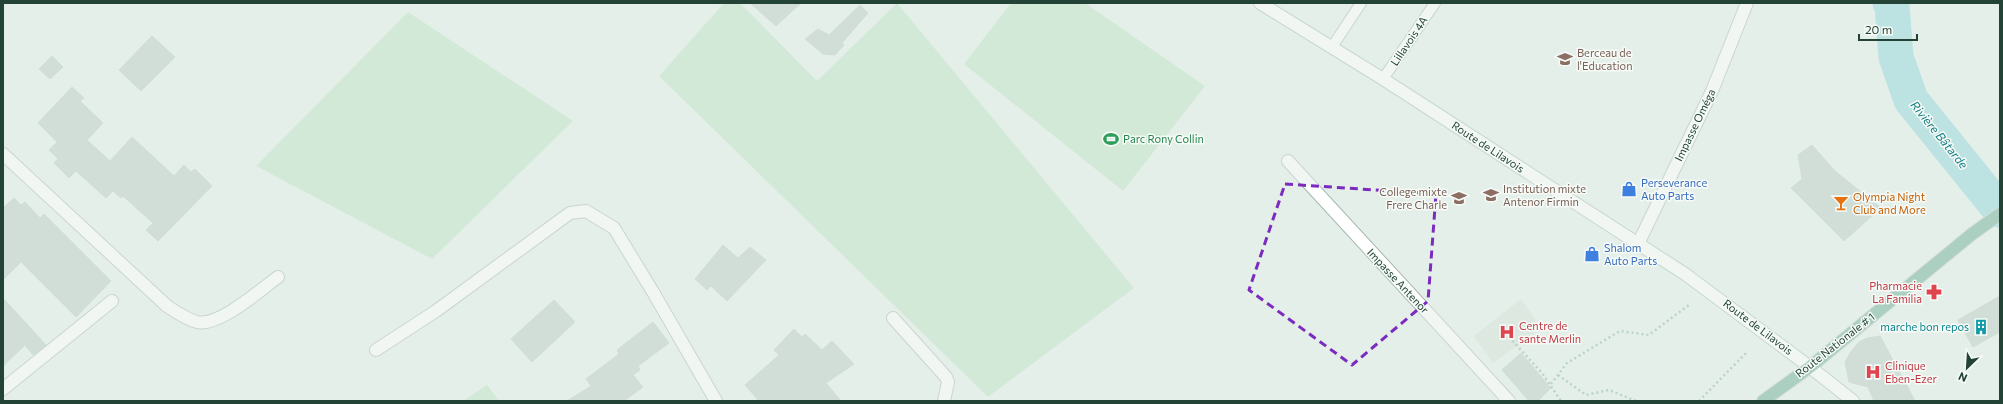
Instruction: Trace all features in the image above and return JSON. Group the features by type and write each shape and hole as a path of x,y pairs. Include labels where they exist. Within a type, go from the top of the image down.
{"main road":[{"name":"Route Nationale # 1","path":"1763,401 1810,367 1972,234 2000,214"}],"street":[{"name":"Route de Lilavois","path":"1260,3 1383,79 1685,274 1853,401"},
{"name":"Impasse Oméga","path":"1638,244 1712,91 1747,3"},
{"path":"3,154 167,306 185,317 198,322 212,321 223,316 278,277"},
{"name":"Impasse Antenor","path":"1288,161 1508,401"},
{"path":"376,350 436,311 570,213 586,211 614,228 654,292 716,401"},
{"path":"3,389 112,301"},
{"path":"893,318 946,376 948,382 944,401"}],"lane":[{"path":"1332,47 1361,3"},
{"name":"Lillavois 4A","path":"1383,79 1435,3"}],"path":[{"path":"1551,384 1566,363 1620,331 1649,335 1689,305"},
{"path":"1509,337 1551,384 1561,401"},
{"path":"1699,401 1746,353"},
{"path":"1558,375 1586,395 1609,390 1636,401"}],"highlighted area":[{"path":"1285,184 1436,194 1428,301 1352,365 1249,290"}],"shaded area":[{"name":"Centre de sante Merlin","path":"1521,299 1541,328 1493,363 1474,336"}],"green space":[{"path":"724,3 740,3 817,81 897,3 1134,288 988,397 659,76"},
{"name":"Parc Rony Collin","path":"1011,3 1085,3 1205,86 1123,191 964,64"},
{"path":"408,12 573,121 432,259 256,166"},
{"path":"487,385 499,401 463,401"}],"building":[{"path":"750,3 801,3 776,26"},
{"path":"860,5 868,13 842,43 844,45 835,55 823,54 805,39 818,29 829,35"},
{"path":"152,36 175,57 141,91 119,70"},
{"path":"52,56 63,67 50,79 39,69"},
{"path":"72,87 84,98 80,101 103,123 87,140 110,161 132,137 174,176 184,165 191,172 195,169 212,186 158,241 146,230 153,223 123,196 121,198 113,191 106,198 76,171 69,178 54,163 58,159 49,150 57,142 38,123"},
{"path":"1812,145 1835,171 1881,208 1844,241 1791,188 1802,179 1798,155"},
{"path":"14,198 21,205 25,202 40,218 44,214 111,281 76,317 21,262 3,280 3,208"},
{"path":"723,245 738,258 750,247 766,260 727,301 711,286 707,290 695,279"},
{"name":"marche bon repos","path":"2000,296 2000,332 1973,347 1958,320"},
{"path":"3,298 46,345 33,355 25,345 3,366"},
{"path":"554,300 575,322 532,362 511,339"},
{"path":"653,322 669,343 638,366 640,370 633,375 643,387 624,401 567,401 591,386 586,379 619,354 617,350"},
{"path":"794,329 802,337 805,334 822,350 832,341 854,364 826,383 841,401 759,401 745,385 779,355 774,350"},
{"name":"Clinique Eben-Ezer","path":"1880,336 1915,401 1874,401 1868,387 1849,382 1845,362 1850,353 1859,342 1867,338"},
{"path":"1521,353 1551,388 1538,401 1529,401 1502,370"}],"waterway":[{"name":"Rivière Bâtarde","path":"1890,3 1892,5 1896,57 1911,100 2000,210"}],"place":[{"name":"Berceau de l'Education","path":"1565,59"},
{"name":"Parc Rony Collin","path":"1111,139"},
{"name":"Perseverance Auto Parts","path":"1629,189"},
{"name":"Institution mixte Antenor Firmin","path":"1491,195"},
{"name":"College mixte Frere Charle","path":"1459,198"},
{"name":"Olympia Night Club and More","path":"1841,203"},
{"name":"Shalom Auto Parts","path":"1592,254"},
{"name":"Pharmacie La Familia","path":"1934,292"},
{"name":"marche bon repos","path":"1981,327"},
{"name":"Centre de sante Merlin","path":"1507,332"},
{"name":"Clinique Eben-Ezer","path":"1873,372"}]}
